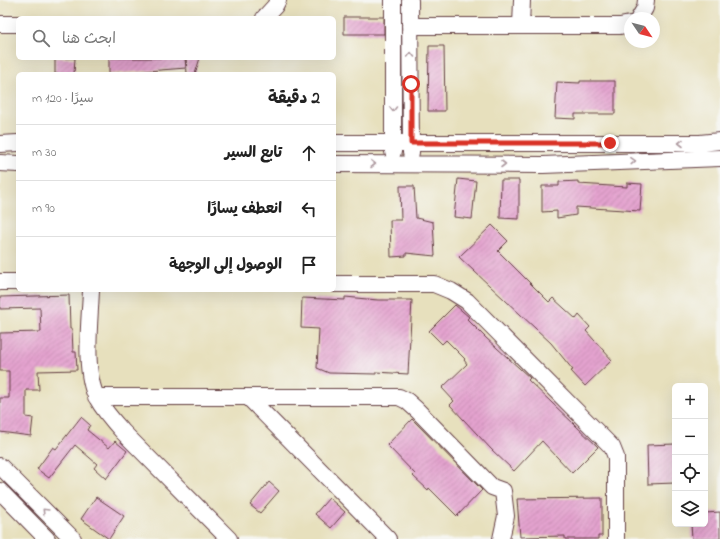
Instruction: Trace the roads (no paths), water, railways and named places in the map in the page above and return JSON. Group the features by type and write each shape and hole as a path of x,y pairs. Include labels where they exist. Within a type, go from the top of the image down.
{"street":[{"path":"266,16 275,6 278,0"},
{"path":"393,0 393,164"},
{"path":"410,0 411,164"},
{"path":"521,26 522,0"},
{"path":"643,12 645,8 646,0"},
{"path":"0,24 16,24"},
{"path":"410,26 624,25"},
{"path":"336,143 700,143 720,141"},
{"path":"0,144 16,143"},
{"path":"336,164 543,165 720,158"},
{"path":"0,164 16,164"},
{"path":"0,282 16,282"},
{"path":"336,284 434,284 451,291 467,301 612,447 616,457 616,539"},
{"path":"91,292 89,374 96,397 108,415 123,432 229,539"},
{"path":"96,397 399,397 408,401 492,487 504,491 506,516 501,539"},
{"path":"249,398 388,539"},
{"path":"0,466 73,539"},
{"path":"0,491 47,539"}]}
